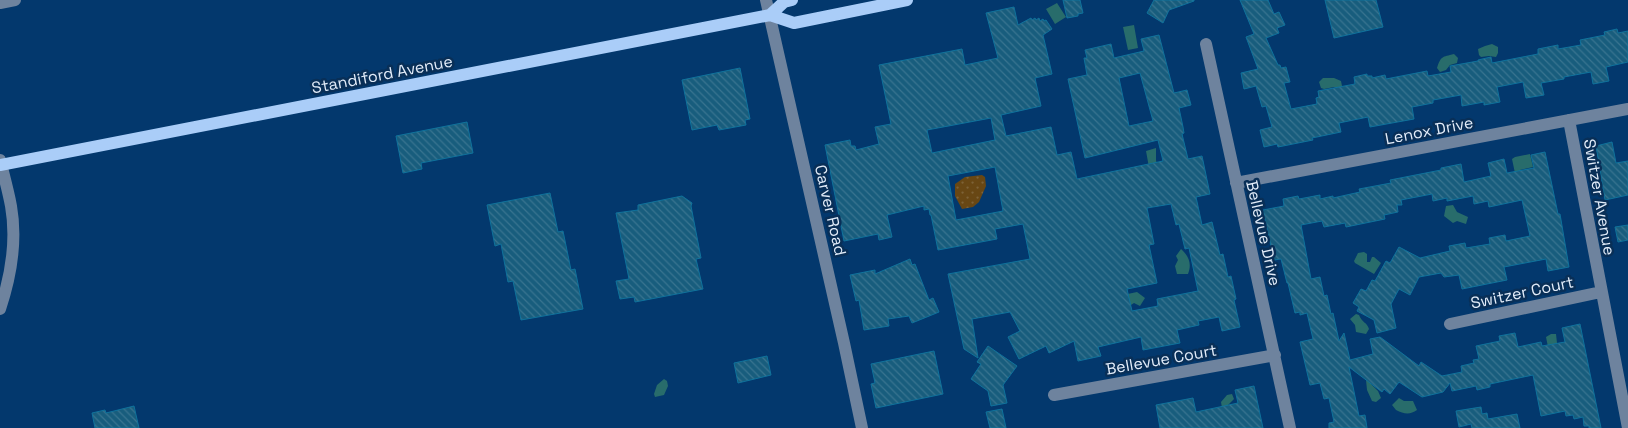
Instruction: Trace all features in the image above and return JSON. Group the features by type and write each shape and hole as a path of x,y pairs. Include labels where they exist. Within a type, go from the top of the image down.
{"main road":[{"name":"Standiford Avenue","path":"770,15 784,2 792,0"},
{"name":"Standiford Avenue","path":"0,163 770,15 794,23 907,0"}],"street":[{"path":"0,3 15,0"},
{"name":"Carver Road","path":"766,0 862,428"},
{"name":"Bellevue Drive","path":"1206,44 1290,428"},
{"name":"Lenox Drive","path":"1236,183 1628,109"},
{"name":"Switzer Avenue","path":"1569,120 1628,428"},
{"path":"0,163 11,207 13,233 11,266 0,309"},
{"name":"Switzer Court","path":"1450,324 1601,292"},
{"name":"Bellevue Court","path":"1054,395 1275,355"}],"shaded area":[{"path":"1057,3 1066,17 1055,24 1046,9"},
{"path":"1134,25 1138,48 1128,50 1123,27"},
{"path":"1492,44 1498,47 1496,57 1481,57 1479,55 1478,49"},
{"path":"1454,54 1458,58 1457,63 1450,65 1446,70 1440,72 1437,68 1441,59"},
{"path":"1323,78 1334,78 1341,81 1342,86 1338,89 1334,87 1321,88 1319,82"},
{"path":"1156,148 1158,171 1150,173 1146,151"},
{"path":"1530,154 1533,167 1520,170 1521,177 1516,178 1512,159"},
{"path":"982,175 985,177 986,186 979,202 973,207 962,209 955,196 955,184 965,177"},
{"path":"1453,205 1457,212 1468,217 1466,224 1457,221 1453,223 1444,216 1446,206"},
{"path":"1181,249 1189,260 1188,274 1177,274 1175,266 1178,260 1176,256"},
{"path":"1364,252 1367,254 1367,262 1370,262 1372,257 1374,257 1381,263 1374,274 1354,261 1358,253"},
{"path":"1137,292 1145,298 1140,306 1134,303 1131,305 1123,295"},
{"path":"1356,314 1359,315 1369,329 1366,334 1356,332 1355,325 1350,319"},
{"path":"1556,334 1557,343 1550,357 1546,337"},
{"path":"664,379 667,381 668,386 664,395 655,397 657,385"},
{"path":"1373,379 1371,384 1378,391 1381,398 1376,402 1372,401 1367,390 1366,380"},
{"path":"1232,394 1234,399 1228,405 1228,409 1222,408 1221,402 1227,395"},
{"path":"1399,398 1404,401 1413,401 1417,410 1407,413 1396,410 1392,405"}],"building":[{"path":"1063,0 1080,0 1083,13 1067,18"},
{"path":"1154,0 1194,1 1169,10 1163,23 1147,13"},
{"path":"1240,0 1268,0 1274,14 1279,12 1285,25 1277,28 1279,33 1266,38 1278,65 1281,68 1286,67 1290,82 1284,83 1291,109 1317,104 1318,91 1355,84 1354,77 1367,74 1367,76 1372,76 1372,78 1385,75 1386,79 1427,71 1428,76 1451,72 1450,66 1491,57 1492,63 1538,54 1538,49 1558,45 1558,49 1581,45 1580,40 1605,35 1604,32 1617,29 1618,33 1628,31 1628,62 1606,67 1609,81 1593,84 1591,72 1564,77 1564,79 1541,83 1544,95 1526,98 1523,82 1497,87 1500,102 1484,105 1484,102 1462,106 1461,95 1433,100 1433,103 1412,107 1414,119 1370,127 1368,117 1339,123 1341,132 1278,147 1277,144 1264,147 1260,130 1272,127 1266,106 1262,107 1256,86 1244,89 1241,73 1258,69 1246,37 1254,34"},
{"path":"1325,0 1376,0 1383,27 1334,38"},
{"path":"1014,7 1018,25 1031,18 1036,20 1039,18 1040,21 1046,20 1052,29 1043,35 1052,74 1035,78 1041,106 1001,115 1006,136 1051,127 1057,155 1071,152 1077,179 1163,161 1158,140 1085,158 1068,79 1087,75 1084,58 1087,58 1085,50 1111,44 1114,58 1144,51 1141,39 1159,35 1174,93 1187,90 1191,105 1179,108 1184,133 1182,134 1188,159 1202,156 1210,194 1196,197 1202,225 1212,222 1220,255 1223,254 1228,277 1231,276 1240,327 1222,331 1219,317 1198,321 1199,325 1177,330 1180,343 1143,350 1141,337 1098,347 1101,356 1078,361 1074,341 1049,353 1046,346 1019,359 1008,337 1020,331 1010,312 972,319 978,358 964,349 948,274 1030,259 1023,224 995,229 997,239 938,250 931,215 929,209 924,210 924,206 887,215 892,237 879,240 878,234 844,241 825,145 850,140 851,146 855,146 856,150 879,144 875,127 891,124 879,65 962,49 965,65 998,58 986,13","holes":["1140,73 1153,121 1129,126 1119,78","991,118 995,140 932,153 927,130","995,167 1003,211 956,220 948,176","1171,204 1176,225 1179,224 1185,249 1189,248 1198,291 1157,299 1158,306 1132,311 1127,289 1157,283 1149,245 1154,244 1147,208"]},
{"path":"740,68 750,119 745,120 746,125 719,130 717,125 692,130 682,80"},
{"path":"467,122 473,153 421,163 422,169 403,173 396,136"},
{"path":"1612,142 1616,163 1628,161 1628,195 1605,200 1596,146"},
{"path":"1545,152 1558,214 1560,214 1569,267 1548,271 1546,259 1504,267 1507,280 1462,289 1459,275 1444,277 1441,273 1419,277 1410,295 1399,289 1391,304 1396,328 1377,333 1374,320 1357,311 1359,307 1353,303 1361,289 1366,291 1372,280 1375,281 1386,261 1390,263 1399,247 1420,258 1450,251 1449,246 1465,243 1466,248 1490,244 1489,238 1505,235 1506,241 1530,236 1522,200 1489,207 1488,201 1474,204 1473,196 1447,201 1447,198 1433,201 1432,194 1401,200 1402,205 1397,205 1398,212 1384,215 1385,219 1346,227 1345,223 1324,227 1322,221 1301,225 1311,279 1320,277 1324,296 1327,295 1331,314 1333,313 1339,341 1344,333 1350,360 1373,354 1370,339 1380,337 1419,366 1421,362 1442,376 1462,372 1461,366 1474,363 1473,360 1479,359 1476,346 1500,341 1499,336 1515,333 1518,347 1541,342 1542,346 1565,342 1562,328 1580,324 1601,428 1584,426 1583,417 1574,419 1573,415 1566,416 1565,411 1541,416 1533,375 1490,384 1490,387 1477,390 1476,386 1452,391 1450,383 1443,392 1422,397 1399,382 1390,394 1384,389 1382,392 1349,367 1359,416 1365,415 1367,428 1329,428 1329,423 1334,422 1329,398 1324,399 1320,383 1310,385 1300,342 1313,339 1307,313 1300,315 1300,312 1295,313 1281,259 1274,260 1263,210 1284,206 1283,199 1298,196 1299,199 1320,195 1320,199 1333,196 1333,198 1360,192 1359,189 1391,183 1390,180 1461,164 1464,182 1491,176 1488,163 1504,159 1507,173 1534,168 1531,155"},
{"path":"550,193 558,232 563,231 571,270 575,269 583,309 521,320 513,281 508,282 501,244 495,246 487,205"},
{"path":"682,196 692,203 701,258 696,259 703,289 635,302 634,297 620,299 616,281 629,279 616,213 638,210 638,205"},
{"path":"1628,225 1628,240 1618,242 1615,227"},
{"path":"910,259 912,265 915,264 929,300 933,298 939,312 912,323 909,316 888,319 889,326 864,330 859,300 856,301 850,275 875,270 875,274"},
{"path":"988,346 1017,366 1003,385 1007,403 991,406 988,391 971,379 981,364 977,362"},
{"path":"934,351 943,394 876,408 871,384 875,383 871,364"},
{"path":"767,356 771,375 738,383 734,363"},
{"path":"1254,386 1263,428 1160,428 1156,405 1193,398 1196,412 1238,403 1235,390"},
{"path":"134,406 139,428 95,428 92,413 105,410 106,413"},
{"path":"1481,407 1482,414 1487,413 1488,419 1517,414 1520,428 1472,428 1471,424 1459,427 1456,411"},
{"path":"1002,409 1006,428 990,428 986,412"}]}
